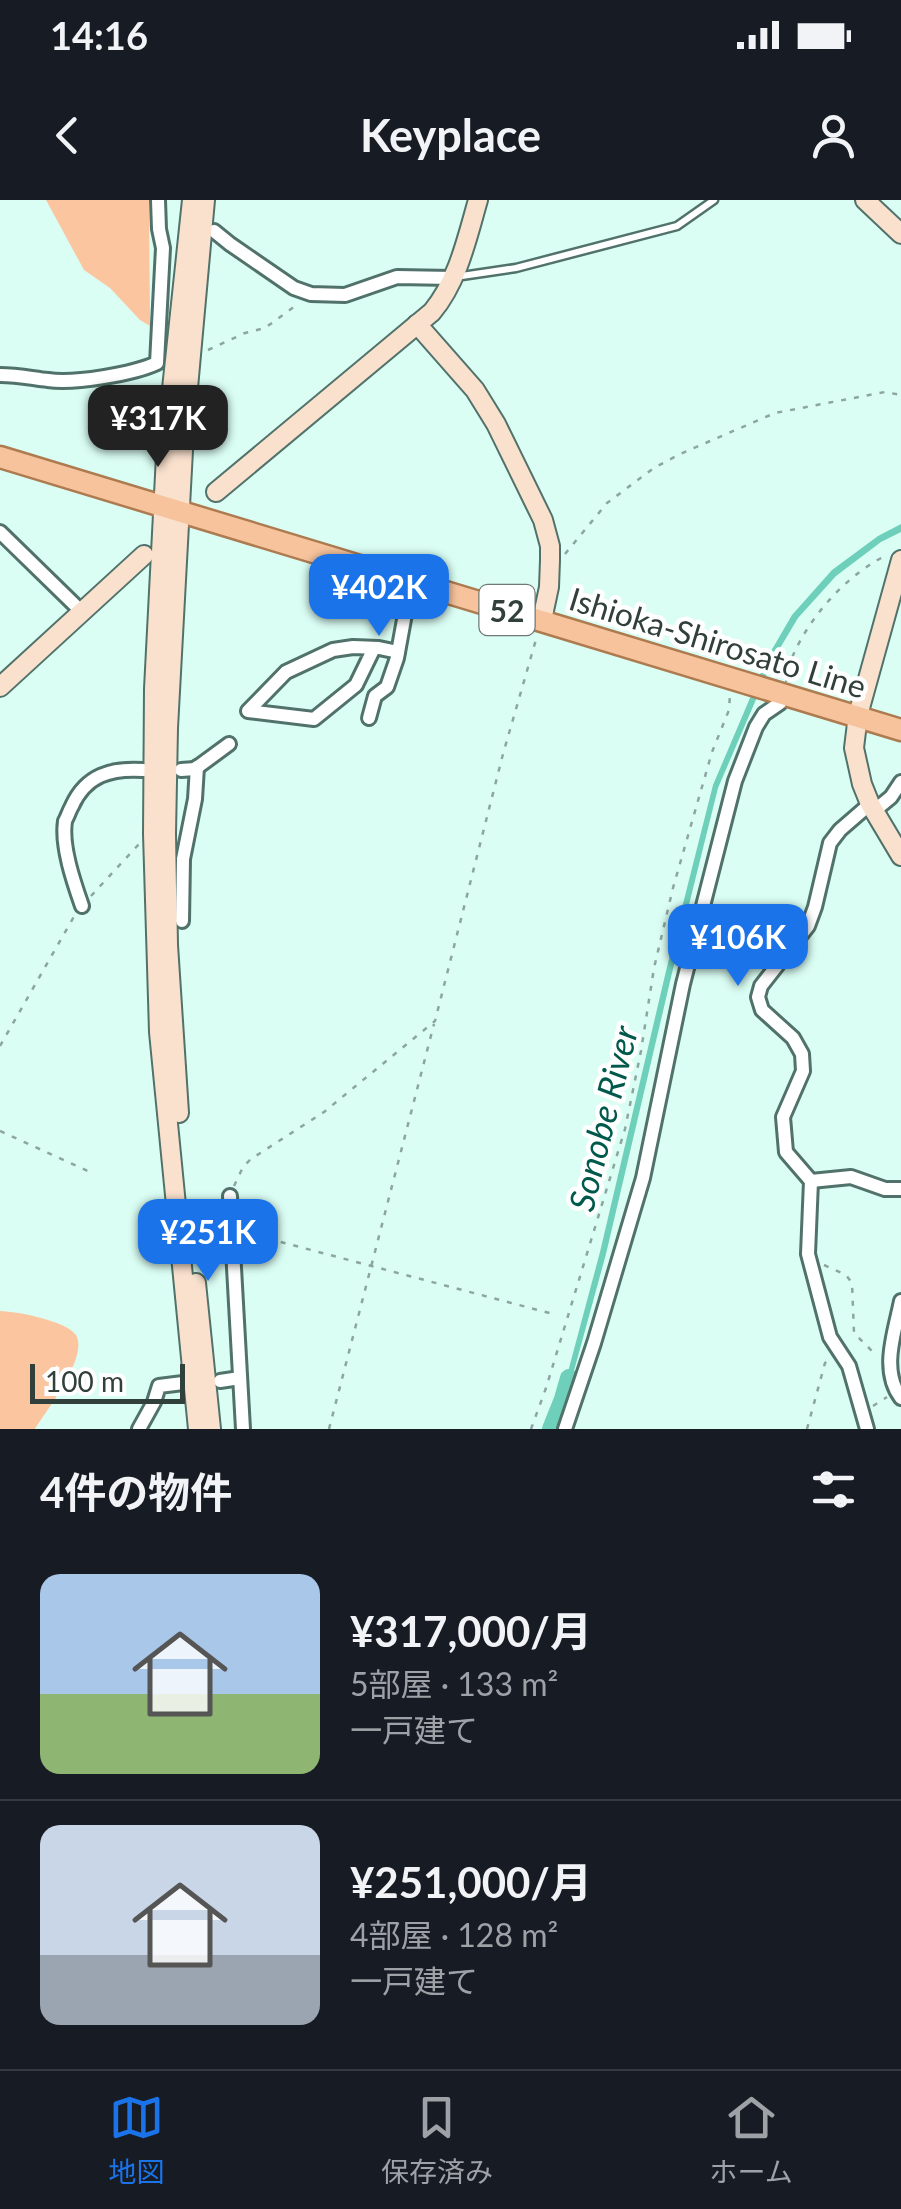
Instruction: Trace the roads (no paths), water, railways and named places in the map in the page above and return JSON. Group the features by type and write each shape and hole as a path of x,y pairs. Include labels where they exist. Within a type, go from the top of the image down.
{"main road":[{"path":"192,200 172,370 166,834 168,945 183,1160 211,1429"},
{"path":"198,1429 159,1032 154,689 204,200"},
{"path":"216,492 439,303 452,278 478,200"},
{"path":"865,200 901,234"},
{"path":"417,324 474,390 496,424 542,520 550,546 542,620"},
{"name":"Ishioka-Shirosato Line","path":"0,458 542,620 734,683 778,691 901,730"},
{"path":"0,688 144,555"},
{"path":"895,557 854,739 856,761 872,807 901,856"}],"street":[{"path":"0,375 78,380 157,363 163,248 158,200"},
{"path":"214,231 294,288 310,294 345,295 398,278 452,278"},
{"path":"0,532 82,612"},
{"path":"369,718 375,696 387,687 405,614 434,588"},
{"path":"374,648 356,685 314,719 248,711 286,672 333,650 353,647 374,648 398,652"},
{"path":"565,1429 644,1178 683,984 735,780 756,727 764,714 780,703 778,691"},
{"path":"181,770 196,768 229,744"},
{"path":"182,921 183,860 195,799 196,768"},
{"path":"82,906 68,864 66,820 80,788 103,774 144,770"},
{"path":"867,1429 849,1366 830,1338 810,1263 811,1181 786,1152 783,1117 803,1071 802,1054 793,1038 762,1010 758,997 761,986 808,926 830,843 840,830 890,797 901,782"},
{"path":"811,1181 851,1177 885,1189 901,1190"},
{"path":"230,1196 243,1429"},
{"path":"898,1394 889,1357 901,1301"},
{"path":"220,1381 240,1378"},
{"path":"139,1429 159,1386 183,1384"}],"lane":[{"path":"452,278 516,268 677,226 714,200"}],"waterway":[{"name":"Sonobe River","path":"551,1429 569,1378"}]}
